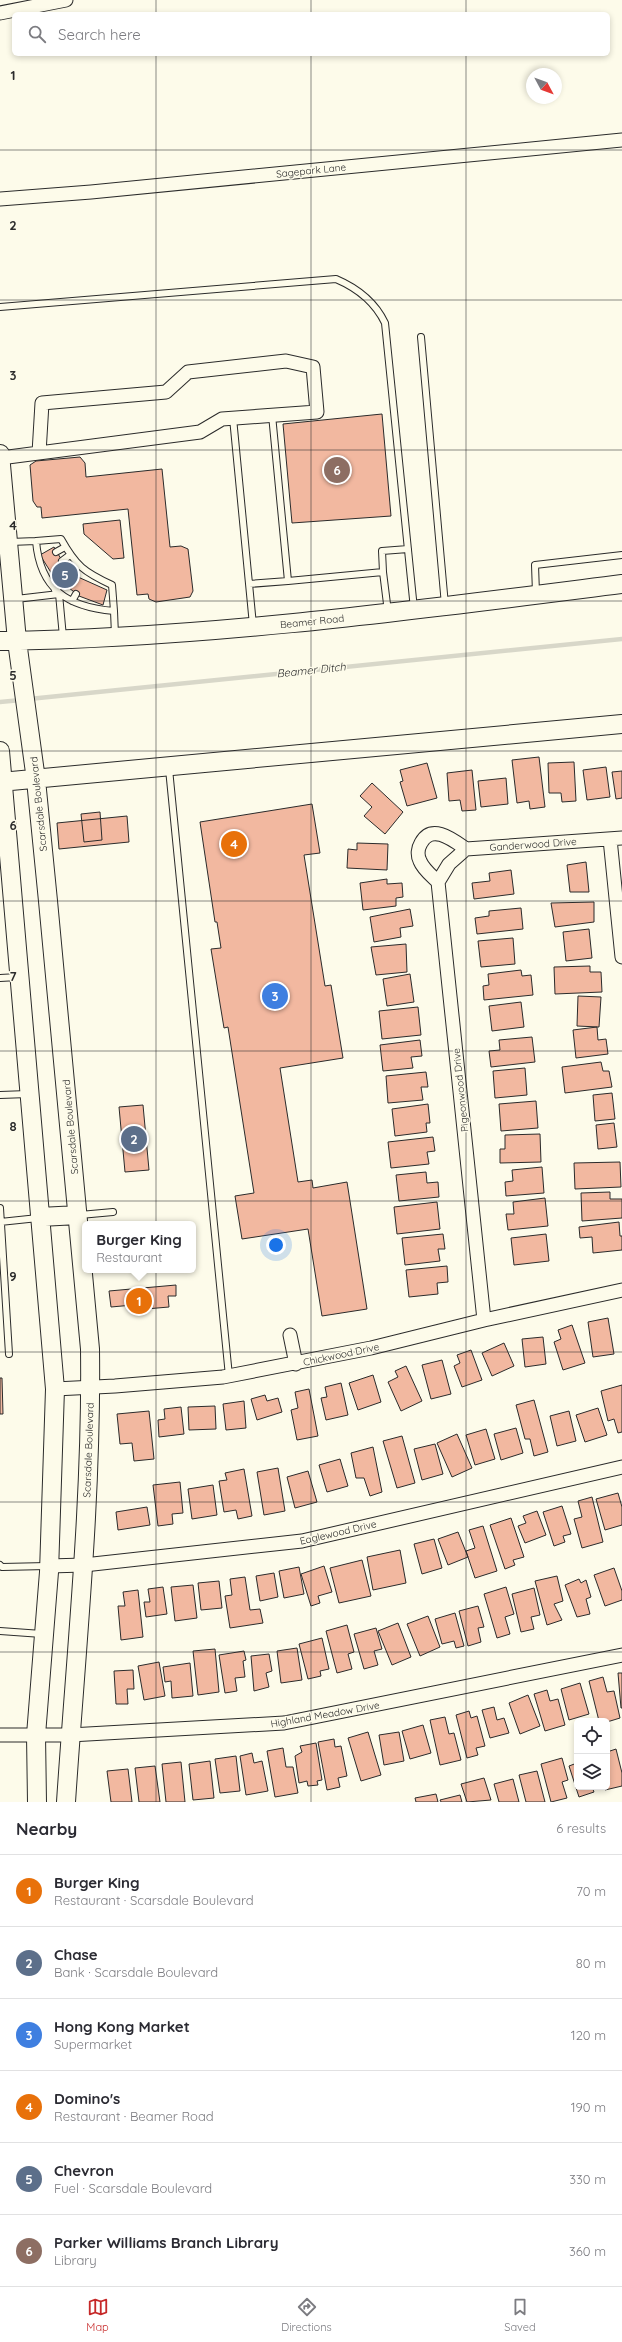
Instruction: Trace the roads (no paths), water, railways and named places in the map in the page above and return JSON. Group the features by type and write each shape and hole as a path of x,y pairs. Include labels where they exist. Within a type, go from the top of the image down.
{"main road":[{"name":"Scarsdale Boulevard","path":"0,454 14,599 9,641 20,660 34,763 82,1257"},
{"name":"Beamer Road","path":"9,641 253,626 445,607 622,584"},
{"path":"37,1802 36,1735 49,1566 55,1389 18,977 5,854 1,770 36,780 622,724"},
{"path":"40,1217 78,1215"},
{"name":"Scarsdale Boulevard","path":"66,1802 84,1565 91,1387 90,1342 83,1273"}],"street":[{"path":"0,13 66,0"},
{"name":"Sagepark Lane","path":"0,199 91,192 622,140"},
{"path":"0,458 39,453 200,432 222,419 316,412 313,367 286,360 188,372 166,392 42,403 39,453"},
{"path":"436,833 444,834 466,849 450,864 438,882 420,861 419,846 423,840 436,833"},
{"path":"616,839 622,957"},
{"name":"Ganderwood Drive","path":"466,849 616,839"},
{"name":"Pigeonwood Drive","path":"438,882 484,1320"},
{"name":"Chickwood Drive","path":"55,1389 229,1376 296,1364 484,1320 622,1290"},
{"path":"290,1335 296,1364"},
{"name":"Eaglewood Drive","path":"49,1566 84,1565 302,1541 622,1467"},
{"name":"Highland Meadow Drive","path":"0,1735 70,1735 284,1723 622,1655"}],"lane":[{"path":"0,307 336,279 350,285 378,308 385,323 414,610"},
{"path":"421,336 445,607"},
{"path":"272,415 288,581"},
{"path":"233,418 253,626"},
{"path":"8,542 61,539 70,556 79,565 105,586 112,585 115,635"},
{"path":"36,541 40,560 57,592 63,638"},
{"path":"56,552 65,547"},
{"path":"388,613 382,551 408,549"},
{"path":"536,595 535,565 622,555"},
{"path":"62,561 70,556"},
{"path":"72,572 79,565"},
{"path":"249,584 383,572"},
{"path":"84,580 88,573"},
{"path":"95,586 98,579"},
{"path":"57,592 62,584"},
{"path":"14,599 57,592 72,601 90,604 114,611"},
{"path":"72,601 76,594"},
{"path":"168,767 229,1376"},
{"path":"0,978 18,977"},
{"path":"0,1095 28,1094"},
{"path":"0,1208 9,1354"},
{"path":"78,1215 113,1212"},
{"path":"1,1221 40,1217"},
{"path":"0,1565 2,1567 23,1568 49,1566"},
{"path":"0,1631 44,1634"}],"waterway":[{"name":"Beamer Ditch","path":"29,699 622,639"},
{"name":"Beamer Ditch","path":"0,702 21,700"}],"place":[{"name":"Parker Williams Branch Library","path":"337,470"},
{"name":"Chevron","path":"65,575"},
{"name":"Domino's","path":"234,844"},
{"name":"Hong Kong Market","path":"275,996"},
{"name":"Chase","path":"134,1139"},
{"name":"Burger King","path":"139,1301"}]}
